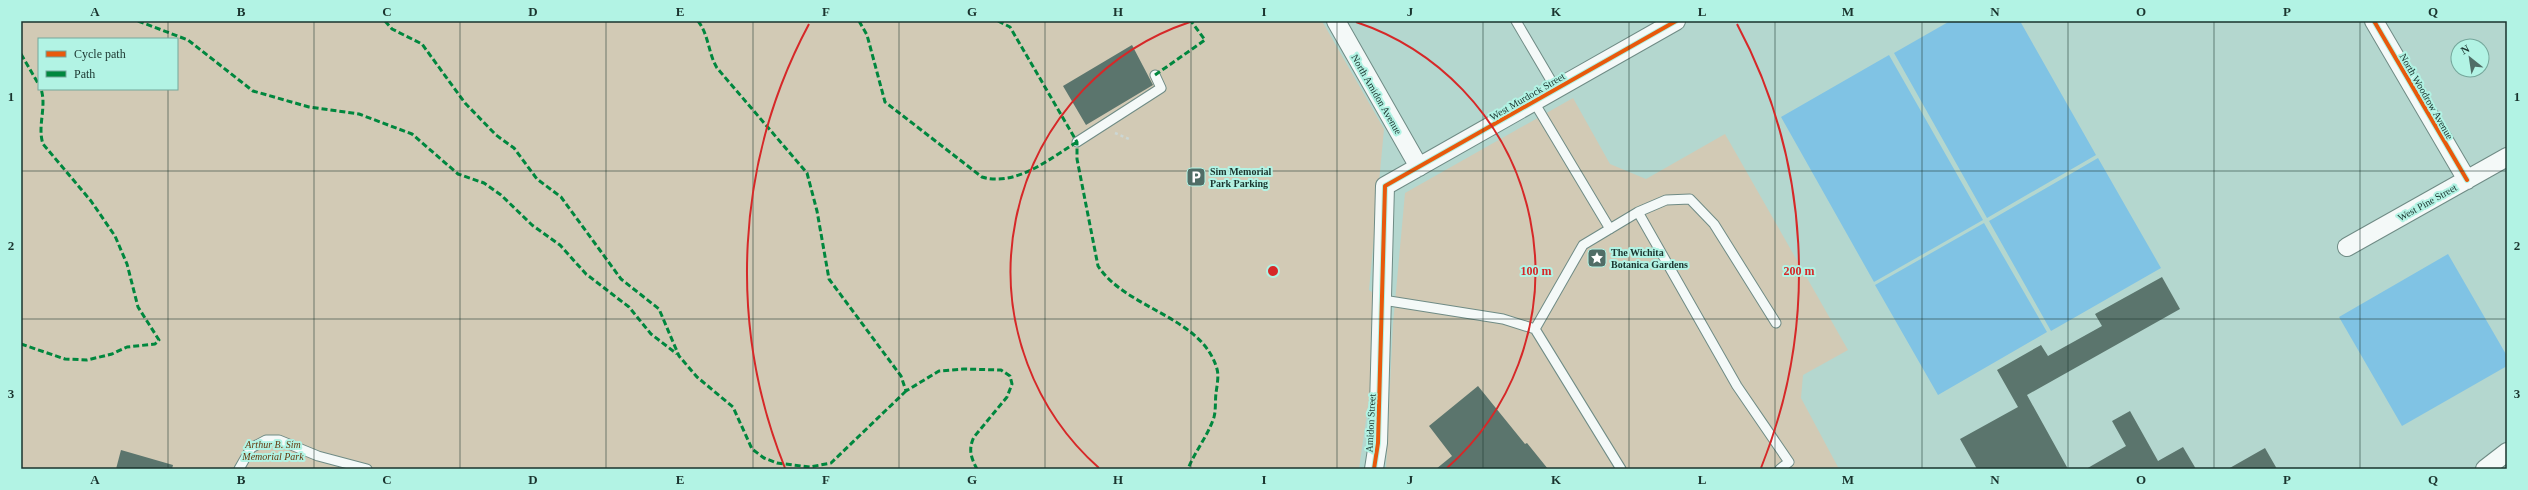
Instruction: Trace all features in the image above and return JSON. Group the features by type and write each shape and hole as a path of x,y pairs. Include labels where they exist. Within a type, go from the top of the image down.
{"street":[{"name":"North Amidon Avenue","path":"1336,21 1419,167"},
{"name":"West Murdock Street","path":"1385,186 1676,21"},
{"name":"North Woodrow Avenue","path":"2374,21 2467,180"},
{"name":"West Pine Street","path":"2346,247 2507,157"},
{"name":"Amidon Street","path":"1374,469 1378,443 1385,186"},
{"path":"2485,469 2507,452"}],"lane":[{"path":"1516,21 1556,89"},
{"path":"1077,142 1161,88 1156,75"},
{"path":"1534,102 1610,229"},
{"path":"1534,329 1583,245 1638,212 1666,200 1690,199 1714,224 1776,323"},
{"path":"1638,212 1737,386 1789,462 1780,469"},
{"path":"1383,300 1503,319 1534,329 1621,469"},
{"path":"239,469 251,448 266,440 280,440 318,456 367,469"}],"green space":[{"name":"Arthur B. Sim Memorial Park","path":"21,21 1322,21 1384,129 1369,290 1383,300 1359,469 21,469"},
{"name":"The Wichita Botanica Gardens","path":"1573,98 1610,164 1646,179 1725,134 1848,350 1803,375 1801,398 1839,469 1386,469 1393,324 1405,193"}],"water":[{"path":"1950,21 2020,21 2096,155 1987,218 1894,53"},
{"path":"1889,55 1983,220 1874,282 1781,117"},
{"path":"2098,158 2161,268 2051,331 1989,221"},
{"path":"1984,223 2047,332 1938,395 1875,285"},
{"path":"2448,254 2507,356 2507,366 2402,426 2339,317"}],"building":[{"path":"1132,45 1153,85 1086,125 1063,86"},
{"path":"2162,277 2180,309 2027,395 2068,469 1977,469 1960,439 2018,407 1997,370 2041,345 2048,356 2102,326 2095,314"},
{"path":"1478,386 1525,444 1527,443 1548,469 1436,469 1452,456 1429,426"},
{"path":"2130,411 2158,461 2183,447 2196,469 2086,469 2126,446 2112,421"},
{"path":"2265,448 2277,469 2228,469"},
{"path":"121,450 173,465 172,469 116,469"}],"marked path":[{"path":"138,21 188,40 253,91 309,107 359,114 412,134 458,174 484,183 501,195 532,225 560,245 586,274 629,307 651,334 677,354"},
{"path":"385,21 392,29 422,44 465,103 496,135 514,148 537,179 561,197 621,279 659,309 679,356 697,377 733,407 752,449 764,458 777,463 810,467 831,463 906,391"},
{"path":"698,21 702,26 717,68 807,173 817,211 829,279 901,376 906,391 939,371 963,369 1001,370 1010,376 1012,384 1007,397 972,441 971,453 977,469"},
{"path":"859,21 867,35 885,102 982,177 995,179 1020,175 1032,170 1077,142"},
{"path":"998,21 1010,27 1077,142 1077,159 1098,266 1111,281 1127,293 1180,325 1196,337 1209,351 1217,369 1218,378 1214,417 1188,469"},
{"path":"1155,75 1205,40 1191,21"},
{"path":"21,54 38,83"},
{"path":"21,344 65,359 87,360 112,354 127,347 155,344 159,340 138,307 127,264 115,236 91,201 43,144 41,137 43,103 41,90"}],"cycle path":[{"path":"1374,469 1378,443 1385,186 1676,21"},
{"path":"2374,21 2467,180"}],"place":[{"name":"Sim Memorial Park Parking","path":"1196,177"},
{"name":"The Wichita Botanica Gardens","path":"1597,258"}]}
